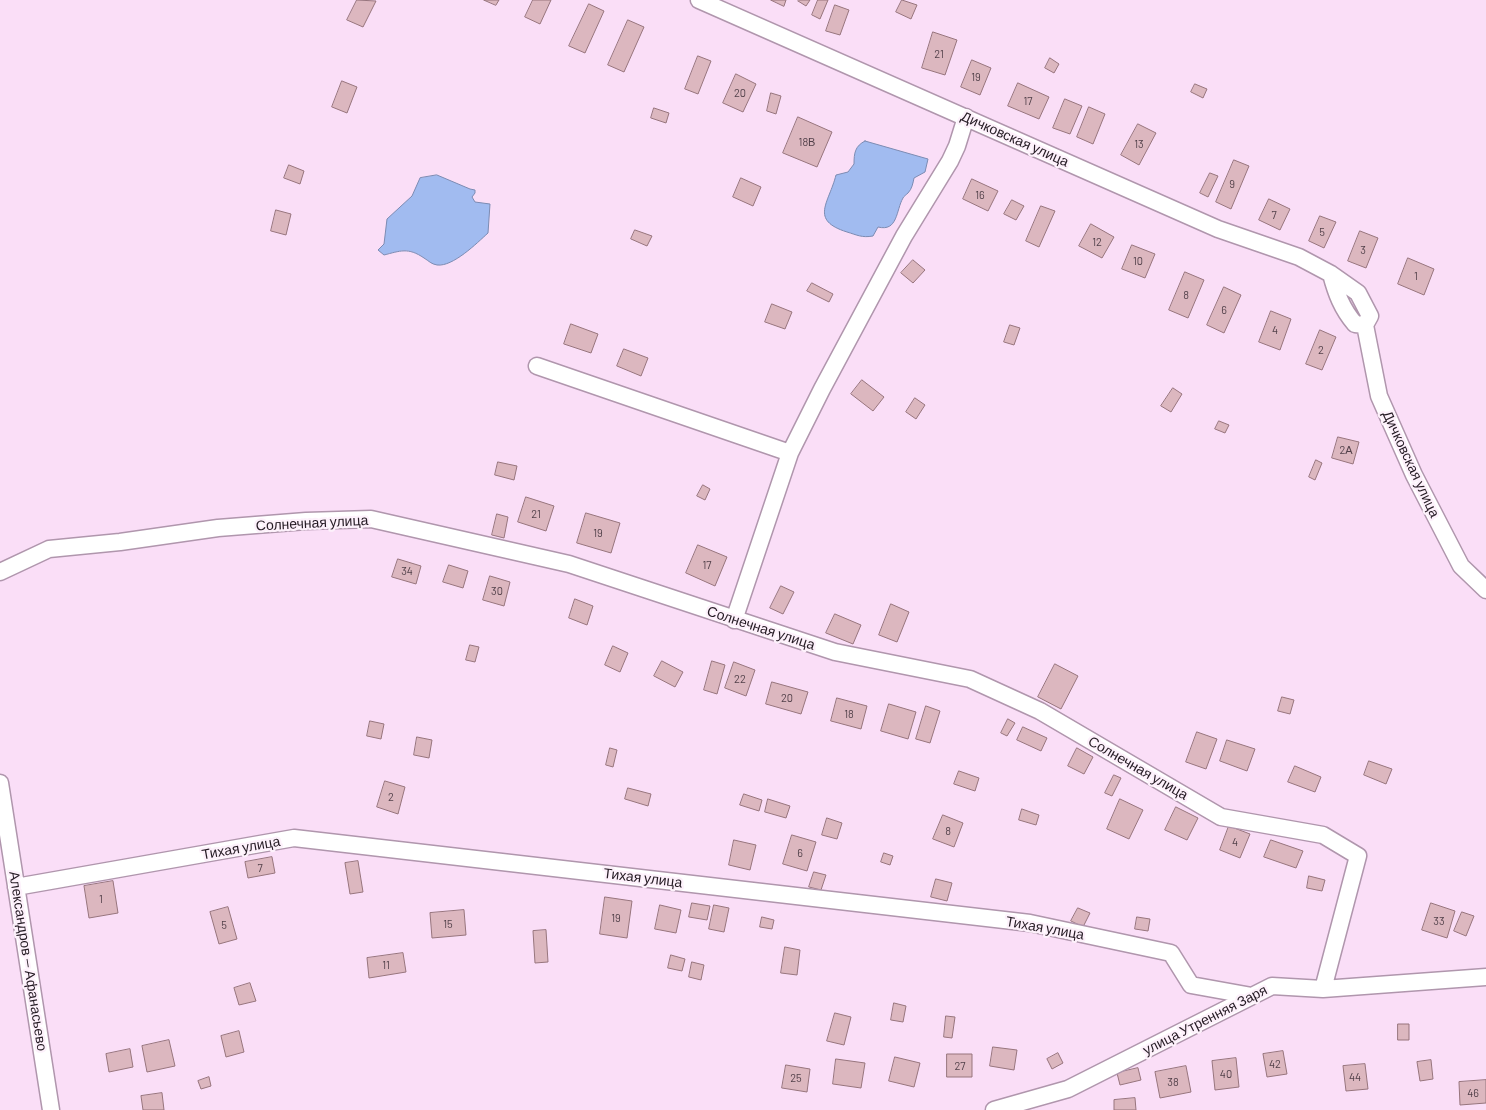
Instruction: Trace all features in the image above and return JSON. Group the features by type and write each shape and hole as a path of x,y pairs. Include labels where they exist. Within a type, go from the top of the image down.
{"street":[{"name":"Дичковская улица","path":"700,0 1218,228 1299,257 1331,274 1358,293 1370,316 1365,325 1379,396 1410,466 1461,566 1486,590"},
{"path":"734,620 790,453 904,236 950,161 966,118"},
{"path":"538,366 790,453"},
{"name":"Солнечная улица","path":"0,572 49,549 120,542 218,528 306,521 371,519 569,564 834,652 970,679 1040,711 1221,817 1323,835 1358,856 1323,989"},
{"name":"Александров — Афанасьево","path":"0,783 52,1110"},
{"name":"Тихая улица","path":"16,887 294,838 1030,923 1171,953 1191,984 1252,996"},
{"name":"улица Утренняя Заря","path":"994,1110 1068,1089 1272,986 1323,989 1486,977"}],"water":[{"path":"865,141 928,159 925,172 914,178 911,188 903,198 893,223 885,228 878,227 873,236 866,237 835,227 828,222 825,216 826,202 836,175 848,172 854,164 857,148"},
{"path":"437,175 475,190 472,197 475,202 490,204 488,233 464,254 443,265 433,264 409,251 399,251 384,255 378,250 384,244 387,219 412,196 420,178"}],"building":[{"path":"357,0 376,1 363,27 347,20"},
{"path":"484,0 499,0 496,5"},
{"path":"533,0 551,0 540,24 525,17"},
{"path":"771,0 786,0 784,6"},
{"path":"799,0 810,0 806,6"},
{"path":"818,0 828,0 820,19 812,15"},
{"path":"902,0 917,5 911,19 896,12"},
{"path":"589,4 604,11 585,53 569,46"},
{"path":"835,5 849,10 840,35 826,31"},
{"path":"628,20 644,27 624,72 608,65"},
{"path":"933,32 957,40 945,75 922,68"},
{"path":"698,56 711,61 698,94 685,89"},
{"path":"1050,58 1059,64 1054,73 1045,68"},
{"path":"972,60 991,68 980,95 961,87"},
{"path":"736,74 756,84 743,112 723,103"},
{"path":"342,81 357,87 347,113 332,107"},
{"path":"1018,83 1049,97 1039,119 1008,106"},
{"path":"1195,84 1207,89 1203,98 1191,92"},
{"path":"771,93 781,96 776,114 767,111"},
{"path":"1065,99 1082,106 1070,134 1053,128"},
{"path":"1089,107 1105,114 1093,144 1077,137"},
{"path":"654,108 669,113 666,123 651,118"},
{"path":"798,117 832,132 817,167 783,153"},
{"path":"1138,124 1156,133 1139,165 1121,155"},
{"path":"1234,160 1249,166 1231,209 1216,202"},
{"path":"289,165 304,171 300,184 284,178"},
{"path":"1210,173 1218,176 1208,197 1200,193"},
{"path":"741,178 761,187 753,206 733,197"},
{"path":"972,179 998,191 988,211 963,199"},
{"path":"1269,199 1290,209 1280,230 1259,220"},
{"path":"1012,200 1024,206 1016,220 1004,214"},
{"path":"1041,206 1055,211 1039,247 1026,241"},
{"path":"276,210 291,214 286,235 271,231"},
{"path":"1320,216 1336,222 1324,248 1309,241"},
{"path":"1091,224 1114,237 1102,258 1079,246"},
{"path":"635,230 652,236 647,246 631,239"},
{"path":"1360,231 1378,238 1366,268 1348,261"},
{"path":"1132,245 1155,254 1145,278 1122,269"},
{"path":"1408,258 1434,269 1424,295 1398,284"},
{"path":"913,260 925,270 913,283 901,273"},
{"path":"1185,272 1204,280 1188,318 1169,310"},
{"path":"812,283 833,294 829,302 807,291"},
{"path":"1224,287 1241,295 1224,333 1207,325"},
{"path":"772,304 792,312 785,329 765,322"},
{"path":"1271,311 1291,319 1280,350 1259,342"},
{"path":"571,324 598,334 591,353 564,344"},
{"path":"1010,325 1020,328 1014,345 1004,342"},
{"path":"1320,330 1336,337 1322,370 1306,364"},
{"path":"624,349 648,358 641,376 617,366"},
{"path":"862,380 884,397 873,411 851,394"},
{"path":"1173,388 1182,394 1171,412 1161,406"},
{"path":"915,398 925,405 916,419 906,412"},
{"path":"1219,421 1229,425 1225,433 1215,429"},
{"path":"1338,437 1359,442 1353,464 1332,458"},
{"path":"1316,460 1322,463 1315,480 1309,477"},
{"path":"498,462 517,466 514,480 495,475"},
{"path":"703,485 710,489 705,500 697,496"},
{"path":"526,497 554,506 546,531 518,522"},
{"path":"586,513 620,523 611,553 577,543"},
{"path":"497,514 508,517 504,538 492,535"},
{"path":"698,545 727,557 715,586 686,573"},
{"path":"398,559 421,566 416,584 392,577"},
{"path":"449,565 468,571 463,588 443,582"},
{"path":"490,576 510,582 504,606 483,600"},
{"path":"781,586 794,592 783,614 770,608"},
{"path":"575,599 593,606 587,625 569,618"},
{"path":"891,604 909,612 897,642 879,635"},
{"path":"835,614 861,625 853,644 826,633"},
{"path":"470,645 479,647 475,662 466,660"},
{"path":"613,646 628,653 620,672 605,665"},
{"path":"662,661 683,672 675,687 654,676"},
{"path":"712,661 725,665 717,694 704,690"},
{"path":"734,662 755,670 746,696 725,688"},
{"path":"1055,664 1078,676 1061,709 1038,697"},
{"path":"772,682 808,692 801,714 766,704"},
{"path":"1282,697 1294,700 1290,714 1278,711"},
{"path":"837,698 867,706 861,729 831,721"},
{"path":"889,704 916,712 908,739 881,731"},
{"path":"926,706 940,711 930,743 916,739"},
{"path":"1008,719 1015,723 1007,736 1001,733"},
{"path":"370,721 384,724 381,739 367,736"},
{"path":"1023,727 1047,738 1041,751 1017,740"},
{"path":"1197,732 1217,739 1206,769 1186,762"},
{"path":"417,737 432,740 429,758 414,755"},
{"path":"1227,740 1255,749 1247,771 1220,761"},
{"path":"610,748 617,750 613,767 606,765"},
{"path":"1077,748 1093,757 1084,774 1068,766"},
{"path":"1369,761 1392,769 1386,784 1364,775"},
{"path":"1295,766 1321,777 1315,792 1288,782"},
{"path":"959,771 979,778 975,791 954,784"},
{"path":"1114,775 1121,778 1112,796 1105,793"},
{"path":"385,781 405,787 398,814 377,807"},
{"path":"628,788 651,794 648,806 625,799"},
{"path":"744,794 762,800 759,811 740,805"},
{"path":"768,799 790,806 786,818 765,812"},
{"path":"1120,799 1143,810 1129,839 1107,829"},
{"path":"1176,807 1198,818 1187,840 1165,830"},
{"path":"1022,809 1039,815 1036,825 1019,820"},
{"path":"943,815 963,823 954,847 933,839"},
{"path":"827,818 842,823 837,839 822,835"},
{"path":"1229,826 1250,834 1240,858 1220,850"},
{"path":"792,835 816,842 807,871 783,864"},
{"path":"734,840 756,845 750,870 729,865"},
{"path":"1271,840 1303,851 1296,868 1264,857"},
{"path":"884,853 893,856 890,865 881,862"},
{"path":"272,857 275,873 248,878 245,862"},
{"path":"358,861 363,892 350,894 345,863"},
{"path":"814,872 826,875 821,890 809,887"},
{"path":"1309,876 1325,880 1322,891 1307,888"},
{"path":"936,879 952,883 947,901 931,897"},
{"path":"113,881 118,913 89,918 84,886"},
{"path":"605,897 632,901 627,938 600,934"},
{"path":"692,903 710,906 707,920 689,917"},
{"path":"1431,903 1455,911 1447,938 1422,930"},
{"path":"660,905 681,910 676,933 655,929"},
{"path":"714,905 729,908 724,932 709,929"},
{"path":"228,907 237,939 219,944 210,912"},
{"path":"1078,908 1090,913 1083,927 1071,921"},
{"path":"464,910 466,935 432,938 430,913"},
{"path":"1462,912 1474,916 1466,936 1454,931"},
{"path":"762,917 774,920 772,929 760,927"},
{"path":"1137,917 1150,919 1148,931 1135,929"},
{"path":"546,930 548,962 535,963 533,931"},
{"path":"785,947 800,950 797,975 781,973"},
{"path":"403,953 406,972 369,978 367,958"},
{"path":"671,955 685,959 682,971 668,968"},
{"path":"692,962 704,965 701,980 689,977"},
{"path":"250,983 256,1001 239,1005 234,988"},
{"path":"894,1003 906,1006 903,1022 891,1020"},
{"path":"835,1013 851,1017 844,1045 827,1041"},
{"path":"946,1016 955,1017 952,1038 944,1037"},
{"path":"1398,1024 1409,1024 1409,1040 1398,1040"},
{"path":"239,1031 244,1052 226,1057 221,1036"},
{"path":"169,1040 175,1066 147,1072 142,1046"},
{"path":"993,1047 1017,1050 1014,1070 990,1066"},
{"path":"130,1049 133,1067 109,1072 106,1054"},
{"path":"1283,1051 1287,1074 1267,1077 1263,1054"},
{"path":"1058,1053 1063,1063 1052,1069 1047,1059"},
{"path":"947,1054 972,1054 972,1077 947,1077"},
{"path":"895,1057 920,1063 914,1087 889,1081"},
{"path":"1236,1058 1239,1087 1215,1090 1212,1061"},
{"path":"836,1059 865,1063 861,1088 833,1084"},
{"path":"1431,1060 1433,1079 1420,1081 1417,1062"},
{"path":"1365,1064 1368,1089 1346,1091 1343,1066"},
{"path":"786,1065 810,1069 807,1092 782,1088"},
{"path":"1186,1066 1191,1092 1160,1098 1155,1072"},
{"path":"1138,1068 1141,1080 1120,1085 1117,1073"},
{"path":"209,1077 211,1086 201,1089 198,1081"},
{"path":"1486,1080 1486,1103 1460,1105 1459,1082"},
{"path":"162,1093 164,1110 143,1110 141,1096"},
{"path":"1135,1098 1136,1110 1114,1110 1114,1100"}]}
